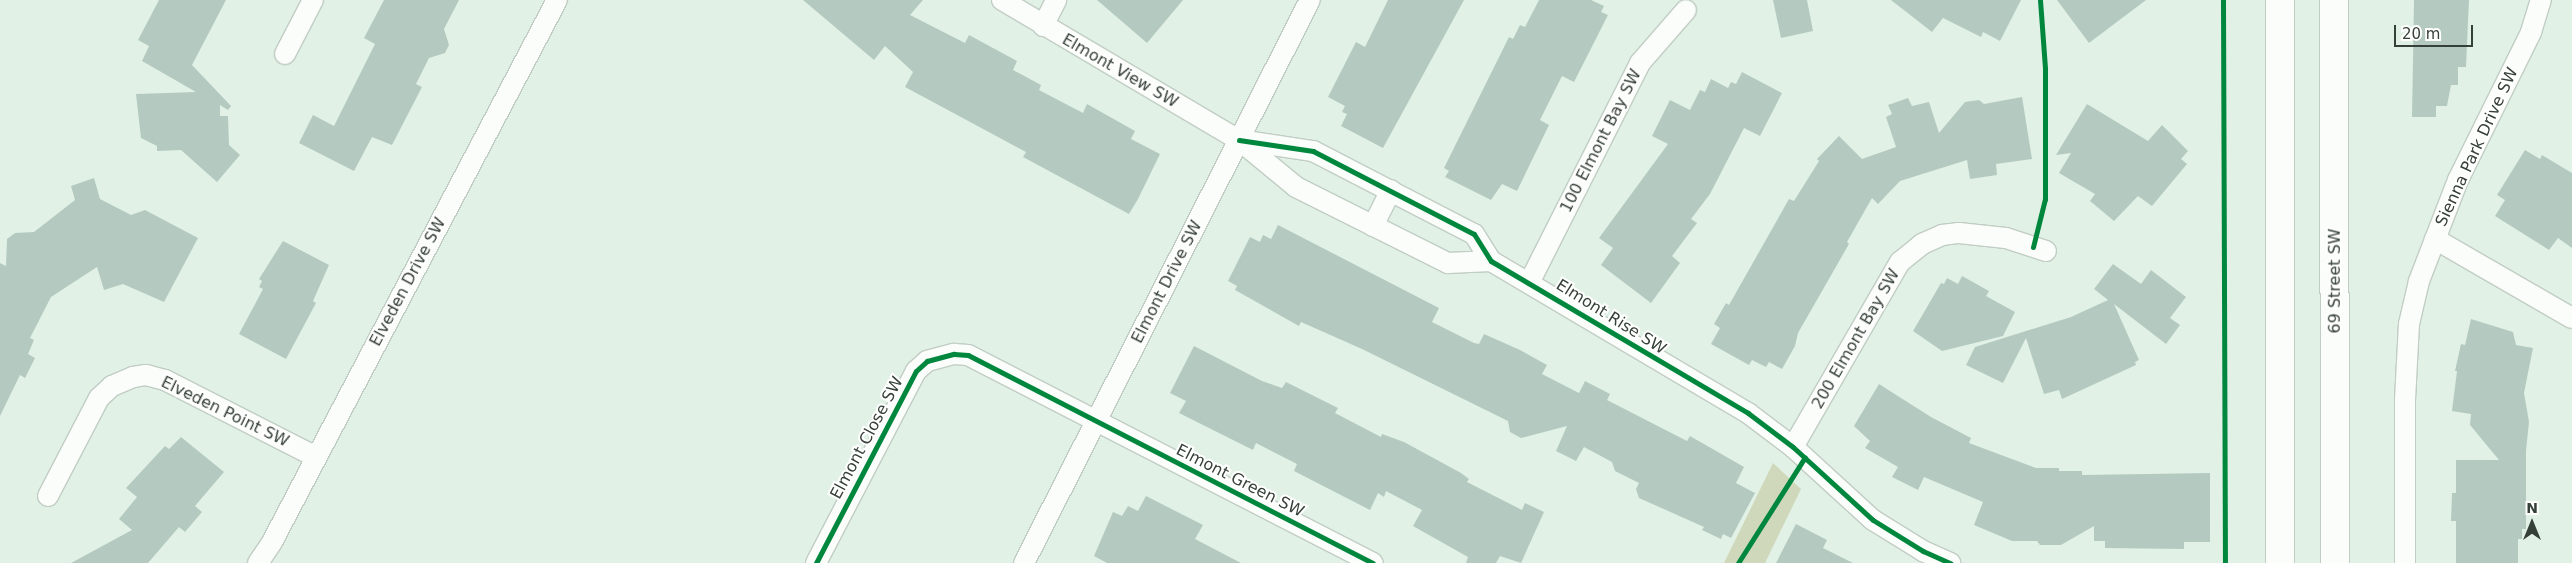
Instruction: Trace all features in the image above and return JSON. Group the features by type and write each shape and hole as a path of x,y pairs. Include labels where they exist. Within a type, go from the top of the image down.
{"main road":[{"path":"2280,0 2280,563"},
{"name":"69 Street SW","path":"2334,0 2335,563"}],"street":[{"path":"285,54 313,0"},
{"name":"Elveden Drive SW","path":"258,563 316,458 556,0"},
{"name":"Elmont View SW","path":"1002,0 1043,26 1239,140"},
{"path":"1043,26 1056,0"},
{"name":"Elmont Drive SW","path":"1024,563 1310,0"},
{"name":"Sienna Park Drive SW","path":"2405,563 2405,400 2409,324 2419,281 2458,180 2531,32 2541,0"},
{"name":"100 Elmont Bay SW","path":"1530,281 1640,63 1686,10"},
{"path":"1239,140 1314,151 1474,234 1491,261"},
{"name":"Elmont Rise SW","path":"1239,140 1296,187 1448,263 1491,261 1530,281 1649,357 1748,413 1793,446 1873,520 1923,551 1950,563"},
{"path":"1373,226 1391,190"},
{"name":"200 Elmont Bay SW","path":"1793,446 1900,262 1922,244 1942,234 1959,233 2006,238 2046,251"},
{"path":"2435,239 2572,318"},
{"name":"Elmont Close SW","path":"816,563 916,371 927,361 942,354 968,355 1096,422"},
{"name":"Elveden Point SW","path":"48,496 99,398 112,386 133,377 146,375 164,380 316,458"},
{"name":"Elmont Green SW","path":"1096,422 1373,563"}],"green space":[{"path":"1773,463 1801,489 1765,563 1724,563"}],"building":[{"path":"159,0 226,0 192,65 231,106 228,110 220,105 220,116 228,116 229,145 240,155 217,182 181,150 157,151 157,146 141,138 136,94 196,92 142,61 149,46 138,40"},
{"path":"384,0 459,0 444,29 449,45 445,53 429,58 416,84 422,87 392,145 372,137 354,171 299,143 313,115 334,126 375,44 364,38"},
{"path":"803,0 923,0 910,15 965,43 969,35 1017,61 1013,70 1041,85 1039,90 1083,113 1087,104 1135,131 1131,139 1160,154 1129,214 1023,157 1026,152 905,87 913,72 885,46 874,60"},
{"path":"1097,0 1183,0 1147,43"},
{"path":"1388,0 1464,0 1383,148 1341,126 1347,114 1342,112 1345,106 1328,97 1356,42 1365,47"},
{"path":"1539,0 1591,0 1604,6 1601,12 1608,15 1574,82 1562,76 1540,120 1549,125 1517,191 1502,184 1491,200 1445,177 1449,171 1444,168 1509,37 1513,39 1520,25 1525,27"},
{"path":"1773,0 1807,0 1813,31 1781,38"},
{"path":"1891,0 2021,0 2000,41 1983,32 1981,37 1943,18 1932,32"},
{"path":"2057,0 2146,0 2089,43"},
{"path":"2414,0 2469,0 2466,67 2458,67 2458,85 2451,85 2447,106 2436,106 2436,117 2412,117"},
{"path":"1742,72 1782,93 1760,136 1744,128 1710,194 1691,219 1697,223 1672,256 1680,263 1651,303 1601,265 1613,248 1599,238 1668,144 1652,136 1670,100 1690,110 1700,90 1705,92 1711,79 1728,88 1731,82 1736,84"},
{"path":"2022,97 2032,159 1996,164 1997,175 1970,179 1967,160 1900,181 1878,204 1872,198 1847,242 1849,244 1798,333 1795,346 1782,369 1769,362 1766,367 1752,360 1749,365 1711,344 1720,328 1714,324 1726,303 1729,305 1789,199 1794,201 1819,161 1817,159 1839,136 1862,159 1896,147 1886,117 1892,114 1888,105 1908,98 1912,106 1929,102 1939,133 1965,102 1979,100 1984,104"},
{"path":"2087,104 2148,141 2162,125 2188,151 2181,159 2187,164 2152,206 2138,196 2114,221 2090,201 2095,194 2059,173 2071,153 2056,155"},
{"path":"2525,150 2540,159 2542,155 2572,173 2572,248 2558,238 2549,250 2495,216 2505,200 2497,195"},
{"path":"94,178 100,199 131,215 145,210 198,238 164,302 123,284 104,290 97,267 51,297 30,338 34,340 28,354 35,358 25,378 20,375 0,416 0,263 6,266 7,239 15,233 34,232 75,200 71,186"},
{"path":"1278,225 1439,308 1432,322 1474,343 1479,344 1484,334 1520,350 1547,365 1542,374 1579,393 1585,381 1610,394 1607,400 1687,441 1690,436 1744,467 1736,483 1755,493 1731,538 1723,534 1721,539 1702,530 1704,527 1639,498 1636,489 1639,483 1615,471 1612,462 1584,447 1576,461 1556,451 1567,426 1521,438 1510,432 1508,421 1362,349 1301,322 1299,326 1235,290 1237,286 1228,281 1250,237 1260,242 1263,235 1271,239"},
{"path":"283,241 329,265 313,301 316,303 286,359 239,334 263,289 259,287 262,281 259,279"},
{"path":"2113,264 2141,284 2151,270 2186,297 2170,318 2180,325 2166,344 2114,304 2139,360 2135,362 2136,365 2062,399 2059,390 2044,394 2026,338 2003,383 1966,365 1975,347 2071,317 2108,300 2094,289"},
{"path":"1962,276 1989,291 1986,296 2015,312 2003,336 1942,351 1913,331 1941,283 1944,284 1947,278 1958,284"},
{"path":"2471,319 2513,332 2516,345 2533,348 2524,393 2529,422 2526,451 2526,529 2522,529 2522,539 2518,539 2518,563 2456,563 2456,521 2451,521 2452,493 2456,493 2456,460 2499,460 2470,425 2471,414 2452,411 2457,371 2455,371 2461,344 2465,345"},
{"path":"1194,346 1262,381 1282,388 1286,382 1338,408 1335,413 1381,437 1382,434 1404,442 1461,473 1469,479 1467,482 1522,510 1525,503 1544,512 1521,563 1500,556 1496,563 1466,563 1468,557 1413,526 1422,510 1386,491 1384,497 1378,493 1370,510 1294,471 1297,464 1256,443 1253,450 1179,413 1186,401 1170,393"},
{"path":"1879,384 1931,417 1971,438 1969,443 2036,468 2082,471 2082,475 2210,473 2210,542 2184,542 2184,549 2105,548 2105,541 2094,541 2094,526 2061,545 2040,545 2037,541 2012,541 1974,525 1983,502 1924,477 1918,490 1892,477 1898,467 1865,448 1870,441 1854,426"},
{"path":"181,437 224,472 195,506 202,512 185,532 179,527 148,563 71,563 132,530 119,519 137,497 126,488 165,446 169,449"},
{"path":"1146,496 1203,525 1195,539 1241,563 1107,563 1094,556 1113,512 1122,516 1128,506 1138,511"},
{"path":"1796,524 1827,540 1823,548 1853,563 1776,563"}],"cycle path":[{"path":"2033,247 2045,199 2045,68 2040,0"},
{"path":"2223,0 2225,563"},
{"path":"1239,140 1313,151 1474,234 1491,261 1748,413 1793,447 1873,520 1923,551 1950,563"},
{"path":"816,563 916,371 927,361 954,354 968,355 1373,563"},
{"path":"1738,563 1805,457"}]}
